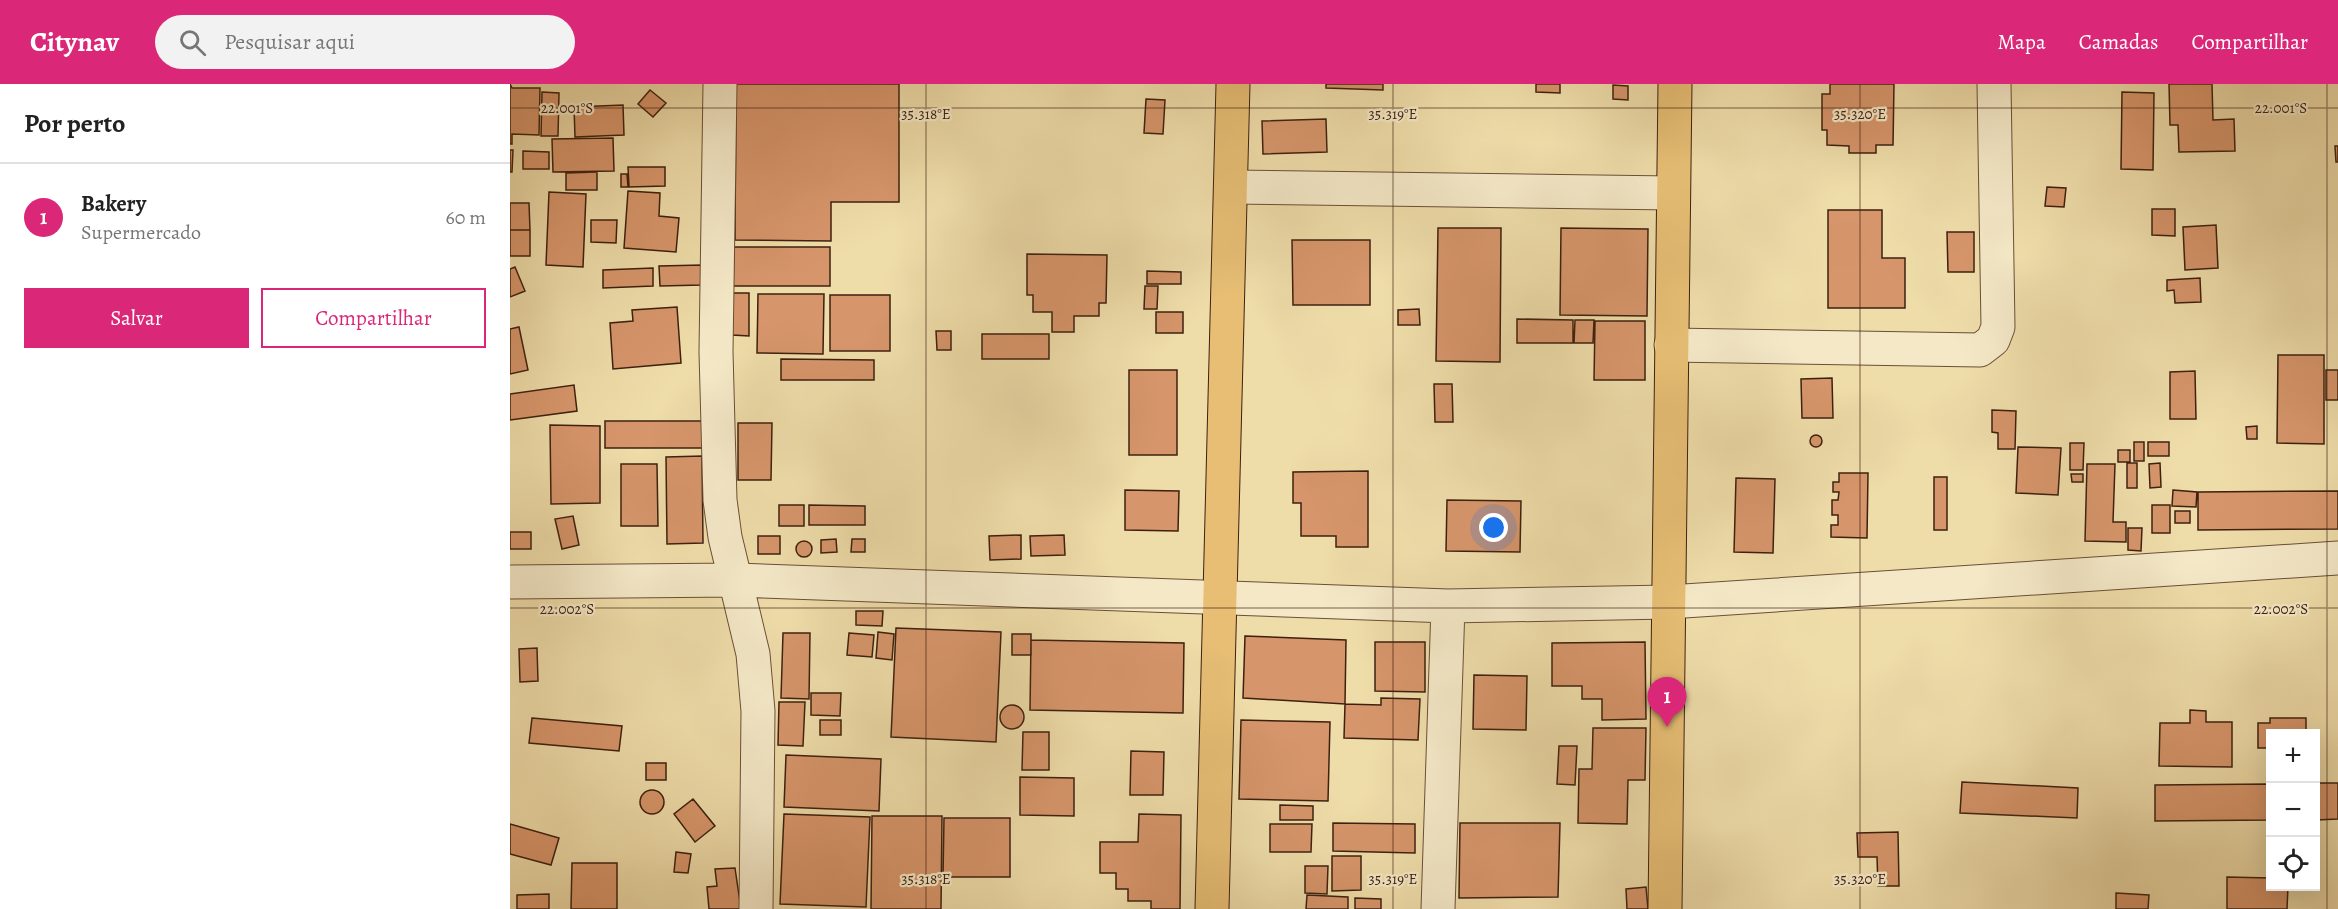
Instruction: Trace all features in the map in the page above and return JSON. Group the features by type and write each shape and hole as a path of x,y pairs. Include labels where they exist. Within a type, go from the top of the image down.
{"main road":[{"path":"1212,909 1233,84"},
{"path":"1665,909 1675,84"}],"street":[{"path":"720,84 716,352 720,489 725,537 753,654 758,711 756,909"},
{"path":"1671,345 1980,350 1993,340 1998,327 1994,84"},
{"path":"1231,187 1672,193"},
{"path":"510,582 736,580 1448,606 1669,602 2338,558"},
{"path":"1438,909 1448,606"}],"building":[{"path":"510,84 512,88 540,88 539,135 512,134 512,144 510,144"},
{"path":"736,84 899,84 899,202 831,202 831,241 735,240"},
{"path":"1326,84 1383,84 1383,90 1326,88"},
{"path":"1536,84 1560,84 1560,93 1536,92"},
{"path":"1830,84 1894,84 1893,145 1876,145 1876,153 1849,153 1849,146 1827,145 1827,130 1822,130 1822,94 1830,94"},
{"path":"2169,84 2212,84 2213,120 2234,119 2235,151 2179,152 2178,125 2170,125"},
{"path":"1613,85 1628,86 1628,100 1613,99"},
{"path":"650,90 666,103 653,117 638,104"},
{"path":"542,92 559,93 558,136 541,136"},
{"path":"2122,92 2154,93 2153,170 2121,169"},
{"path":"1146,99 1165,100 1163,134 1144,133"},
{"path":"623,105 624,135 575,137 574,107"},
{"path":"1326,119 1327,152 1263,154 1262,121"},
{"path":"613,138 614,171 553,172 552,139"},
{"path":"2335,146 2338,146 2338,162 2336,162"},
{"path":"510,150 513,150 512,172 510,172"},
{"path":"523,151 549,152 549,169 523,169"},
{"path":"628,167 665,167 665,186 629,187"},
{"path":"597,172 597,190 566,190 566,173"},
{"path":"621,174 627,174 628,187 621,187"},
{"path":"2047,187 2066,188 2064,207 2045,206"},
{"path":"628,191 660,193 659,216 679,218 676,252 624,248"},
{"path":"549,192 586,194 583,267 546,265"},
{"path":"510,203 529,203 530,230 510,230"},
{"path":"2152,209 2175,209 2175,236 2152,235"},
{"path":"1828,210 1882,210 1882,258 1905,258 1905,308 1828,308"},
{"path":"591,220 617,220 616,243 591,242"},
{"path":"2216,225 2218,268 2185,270 2183,227"},
{"path":"1438,228 1501,228 1500,362 1436,361"},
{"path":"1561,228 1648,229 1647,316 1560,315"},
{"path":"510,230 530,230 530,256 510,256"},
{"path":"1947,232 1974,232 1974,272 1948,272"},
{"path":"1292,240 1370,240 1370,305 1293,305"},
{"path":"734,247 830,247 830,286 733,286"},
{"path":"1027,254 1107,255 1106,303 1099,303 1099,316 1074,316 1074,332 1052,332 1052,312 1033,312 1033,295 1027,295"},
{"path":"702,265 702,285 660,286 659,266"},
{"path":"515,267 525,291 510,297 510,269"},
{"path":"653,268 653,286 603,288 603,270"},
{"path":"1147,271 1181,272 1181,284 1147,284"},
{"path":"2200,278 2201,302 2175,303 2174,290 2167,291 2167,280"},
{"path":"1145,286 1158,286 1157,309 1144,309"},
{"path":"733,293 749,293 749,336 732,335"},
{"path":"758,294 824,294 823,354 757,353"},
{"path":"830,295 890,295 890,351 830,351"},
{"path":"677,307 681,363 613,369 610,323 633,321 632,310"},
{"path":"1419,309 1420,325 1398,325 1398,310"},
{"path":"1156,312 1183,312 1183,333 1156,333"},
{"path":"1517,319 1573,320 1573,343 1517,343"},
{"path":"1575,320 1594,320 1593,343 1574,343"},
{"path":"1595,321 1645,321 1645,380 1594,380"},
{"path":"519,327 528,370 510,374 510,329"},
{"path":"936,331 951,331 951,350 937,350"},
{"path":"982,334 1049,334 1049,359 982,359"},
{"path":"2278,355 2324,355 2324,444 2277,443"},
{"path":"781,359 874,360 874,380 781,380"},
{"path":"1129,370 1177,370 1177,455 1129,455"},
{"path":"2326,370 2338,370 2338,400 2326,400"},
{"path":"2195,371 2196,419 2170,419 2170,372"},
{"path":"1832,378 1833,418 1802,418 1801,379"},
{"path":"1434,384 1452,384 1453,422 1435,422"},
{"path":"574,385 577,411 510,420 510,394"},
{"path":"1992,410 2016,411 2015,449 1998,449 1998,433 1992,432"},
{"path":"605,421 707,421 707,448 605,448"},
{"path":"738,423 772,423 771,480 738,480"},
{"path":"550,425 600,426 600,503 551,504"},
{"path":"2257,426 2257,439 2247,439 2246,427"},
{"path":"1818,435 1822,441 1818,447 1814,447 1810,439"},
{"path":"2134,442 2144,442 2144,461 2134,461"},
{"path":"2148,442 2169,442 2169,456 2148,456"},
{"path":"2070,443 2084,443 2083,470 2070,470"},
{"path":"2018,447 2061,448 2058,495 2016,493"},
{"path":"2118,450 2130,450 2130,462 2118,462"},
{"path":"702,456 703,543 667,544 666,457"},
{"path":"2127,463 2137,463 2137,488 2127,488"},
{"path":"2160,463 2161,487 2150,488 2149,464"},
{"path":"621,464 657,464 658,526 621,526"},
{"path":"2087,464 2115,464 2113,522 2126,522 2126,542 2085,541"},
{"path":"1368,471 1368,547 1336,547 1336,536 1301,536 1301,503 1293,503 1293,472"},
{"path":"1839,473 1868,473 1867,538 1831,537 1831,525 1838,525 1838,515 1832,515 1832,500 1838,500 1839,492 1833,492 1833,482 1839,482"},
{"path":"2071,474 2083,474 2083,482 2072,482"},
{"path":"1934,477 1947,477 1947,530 1934,530"},
{"path":"1736,478 1775,479 1773,553 1734,552"},
{"path":"1125,490 1179,491 1178,531 1125,530"},
{"path":"2173,490 2197,492 2196,507 2172,506"},
{"path":"2338,491 2338,529 2198,530 2198,492"},
{"path":"1447,500 1521,501 1520,552 1446,551"},
{"path":"779,505 804,505 804,526 779,526"},
{"path":"809,505 865,506 865,525 809,525"},
{"path":"2152,505 2170,505 2170,533 2152,533"},
{"path":"2175,511 2190,511 2190,523 2175,523"},
{"path":"573,516 579,545 562,549 555,519"},
{"path":"2128,528 2142,528 2141,551 2128,550"},
{"path":"510,532 531,532 531,549 510,549"},
{"path":"1021,535 1021,559 990,560 989,536"},
{"path":"1064,535 1065,555 1031,556 1030,536"},
{"path":"758,536 780,536 780,554 758,554"},
{"path":"836,539 837,552 821,553 821,540"},
{"path":"852,539 865,539 865,552 851,552"},
{"path":"801,541 807,541 812,549 810,555 801,557 796,552 796,546"},
{"path":"856,611 883,611 882,626 856,625"},
{"path":"896,628 1001,632 996,742 891,737"},
{"path":"878,632 894,634 892,660 876,658"},
{"path":"783,633 810,633 809,699 781,698"},
{"path":"849,633 874,635 872,657 847,655"},
{"path":"1012,634 1031,634 1031,655 1012,655"},
{"path":"1245,636 1346,640 1345,704 1243,698"},
{"path":"1031,640 1184,643 1183,713 1030,710"},
{"path":"1375,642 1425,642 1425,692 1375,691"},
{"path":"1645,642 1646,719 1602,720 1602,699 1582,699 1582,686 1552,686 1552,643"},
{"path":"537,648 538,681 520,682 519,649"},
{"path":"1474,675 1527,676 1526,730 1473,729"},
{"path":"811,693 841,693 840,716 811,715"},
{"path":"1381,698 1420,699 1418,740 1344,738 1345,704 1381,705"},
{"path":"779,702 805,702 803,746 778,745"},
{"path":"1012,705 1020,709 1024,717 1020,725 1012,729 1004,725 1000,717 1004,709"},
{"path":"2190,710 2206,711 2206,722 2232,722 2232,767 2159,766 2160,723 2190,723"},
{"path":"532,718 622,726 619,751 529,743"},
{"path":"2270,718 2306,718 2306,729 2266,729 2266,748 2258,748 2258,723 2270,723"},
{"path":"820,720 841,720 841,735 820,735"},
{"path":"1241,720 1330,722 1328,801 1239,799"},
{"path":"1593,728 1646,728 1645,780 1628,780 1627,824 1578,823 1579,769 1592,769"},
{"path":"1023,732 1049,732 1049,770 1022,770"},
{"path":"1559,746 1577,746 1575,785 1557,784"},
{"path":"1131,751 1164,752 1163,795 1130,795"},
{"path":"786,755 881,759 879,811 784,807"},
{"path":"646,763 666,763 666,780 646,780"},
{"path":"1020,777 1074,778 1074,816 1020,815"},
{"path":"1962,782 2078,788 2077,818 1960,813"},
{"path":"2320,783 2338,783 2338,819 2320,820"},
{"path":"2266,784 2266,820 2155,821 2155,785"},
{"path":"652,790 657,791 663,797 663,807 657,813 652,814 647,813 641,807 640,802 641,797 647,791"},
{"path":"693,799 715,826 695,842 674,814"},
{"path":"1280,805 1313,806 1313,820 1280,820"},
{"path":"784,814 870,817 866,907 780,904"},
{"path":"1139,814 1181,815 1180,909 1151,909 1151,901 1128,901 1128,889 1116,889 1116,873 1100,873 1100,842 1138,842"},
{"path":"872,816 942,816 941,909 871,909"},
{"path":"944,818 1010,818 1010,877 943,877"},
{"path":"1333,823 1415,824 1415,853 1333,851"},
{"path":"1460,823 1560,823 1558,897 1459,898"},
{"path":"510,824 559,838 551,865 510,854"},
{"path":"1270,824 1312,824 1311,852 1270,852"},
{"path":"1898,832 1899,886 1878,886 1877,857 1858,857 1857,833"},
{"path":"676,852 691,854 688,873 674,872"},
{"path":"1332,856 1361,856 1361,890 1332,891"},
{"path":"572,863 617,863 617,909 571,909"},
{"path":"1305,866 1328,866 1327,894 1305,893"},
{"path":"735,868 741,909 709,909 707,887 717,886 715,869"},
{"path":"2227,877 2266,878 2266,891 2288,891 2287,909 2227,909"},
{"path":"1646,887 1648,909 1627,909 1626,889"},
{"path":"2116,893 2149,895 2148,909 2116,909"},
{"path":"549,894 549,909 517,909 517,895"},
{"path":"1307,895 1348,897 1348,909 1306,909"},
{"path":"1355,898 1381,899 1381,909 1355,909"}],"place":[{"name":"Bakery","path":"1667,727"}]}
